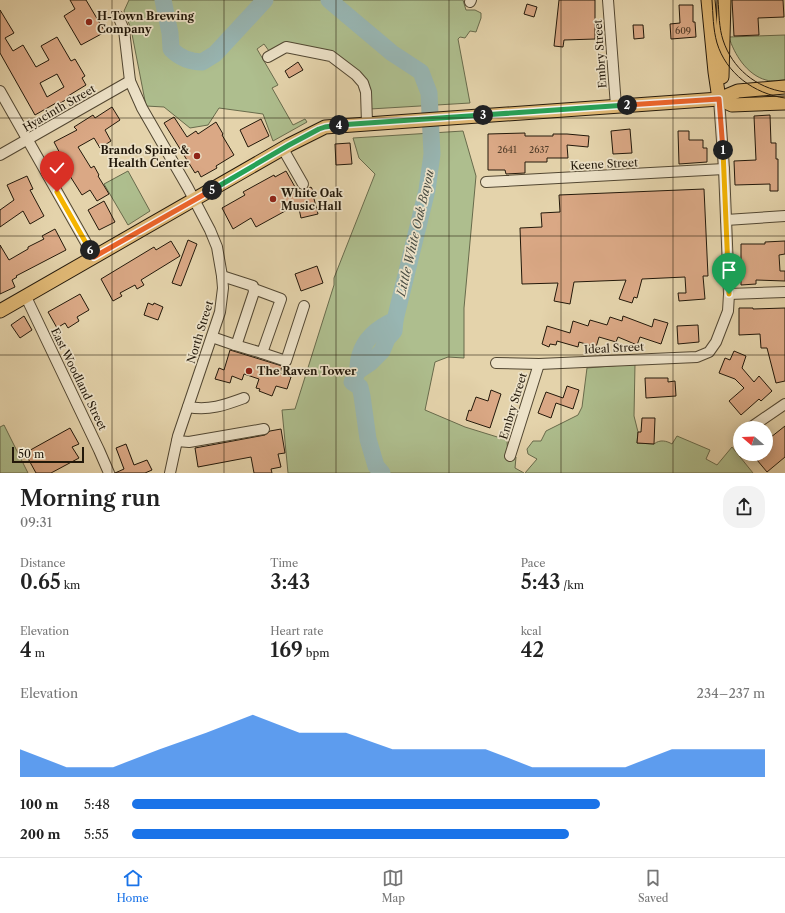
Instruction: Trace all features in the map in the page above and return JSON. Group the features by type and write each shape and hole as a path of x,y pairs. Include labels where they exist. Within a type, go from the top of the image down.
{"main road":[{"path":"708,0 719,99"},
{"path":"719,99 723,73 724,0"},
{"path":"0,311 283,148 325,127 719,99 738,91 785,87"},
{"path":"719,99 732,105 785,103"}],"street":[{"name":"Embry Street","path":"608,0 616,106"},
{"name":"North Street","path":"118,16 124,30 130,81 148,120 188,188 210,230 217,247 222,276 222,300 212,337 177,441 170,473"},
{"path":"268,57 286,47 331,56 356,75 363,83 366,92 368,123"},
{"name":"Hyacinth Street","path":"0,155 130,81"},
{"path":"0,92 94,257"},
{"name":"Ideal Street","path":"496,363 539,364 700,356 709,352 720,332 728,311 729,294 724,169 719,99"},
{"path":"283,148 302,184"},
{"name":"Keene Street","path":"486,182 724,169"},
{"path":"726,220 785,216"},
{"path":"222,276 253,286 254,289 281,299 262,354"},
{"path":"235,345 237,343 254,289"},
{"path":"729,294 785,292"},
{"name":"East Woodland Street","path":"26,297 100,450 108,473"},
{"path":"212,337 286,362 304,306"},
{"name":"Embry Street","path":"510,456 539,364"},
{"path":"188,407 200,409 221,406 244,398"},
{"path":"760,421 785,404"},
{"path":"177,441 189,442 264,429"}],"green space":[{"path":"129,0 463,0 466,10 475,10 481,13 481,18 476,32 470,31 465,38 460,37 458,39 470,103 370,109 367,87 329,53 269,51 264,44 257,49 278,85 272,88 293,125 305,119 307,122 273,141 263,114 219,108 208,125 190,128 164,107 146,106 131,29 124,11"},
{"path":"785,35 785,80 773,81 768,81 759,77 747,69 734,50 729,37"},
{"path":"463,131 476,176 464,308 464,358 448,357 435,362 425,410 465,427 507,440 508,457 516,457 515,468 524,473 288,473 282,410 295,409 334,285 334,278 375,174 359,158 353,138"},
{"path":"128,171 150,211 128,225 104,184"},
{"path":"635,364 634,416 638,432 637,443 654,444 659,441 663,441 672,444 677,436 710,450 706,459 717,465 732,447 733,461 743,461 753,473 525,473 537,459 528,454 527,449 533,441 541,441 546,431 578,415 582,407 587,368"},
{"path":"4,425 28,473 0,473 0,427"}],"building":[{"name":"H-Town Brewing Company","path":"70,0 86,0 105,32 81,45 64,16 75,9"},
{"path":"559,0 595,0 595,39 564,40 563,47 554,46"},
{"path":"732,0 783,0 784,17 758,18 759,35 734,36"},
{"path":"527,4 537,7 534,17 524,14"},
{"path":"679,5 693,5 693,22 695,22 696,37 671,39 670,24 680,23"},
{"path":"0,10 14,33 5,38 13,51 23,45 36,67 49,60 41,46 57,37 71,61 75,59 85,76 82,78 86,85 68,96 69,98 57,105 56,103 35,115 0,53","holes":["57,74 64,87 47,97 40,83"]},
{"path":"633,25 643,25 644,38 634,39"},
{"path":"298,62 303,70 289,78 285,71"},
{"path":"112,107 120,120 105,130 111,141 100,148 94,138 78,147 91,168 94,166 109,194 97,201 90,190 82,195 63,165 65,163 54,142 77,130 74,127 93,115 95,118"},
{"path":"770,115 771,143 776,143 776,159 778,159 778,191 770,191 770,184 735,185 734,161 756,160 754,116"},
{"path":"174,117 187,137 196,131 198,134 216,122 234,155 216,166 217,168 201,177 198,171 195,173 164,123"},
{"path":"261,119 269,136 248,147 240,130"},
{"path":"630,129 632,153 613,154 611,131"},
{"path":"678,131 689,131 689,140 703,140 703,148 707,148 707,162 679,164"},
{"path":"525,133 525,136 553,136 553,134 567,134 589,136 588,147 567,145 568,158 547,158 547,162 525,162 525,173 506,174 505,170 488,170 488,134"},
{"path":"350,143 352,164 336,165 335,144"},
{"name":"White Oak Music Hall","path":"286,171 299,194 311,187 315,194 313,195 318,214 301,218 298,204 256,227 251,218 233,229 222,208 245,195 243,192 274,175 275,177"},
{"path":"27,176 33,189 30,190 44,216 30,224 23,211 0,227 0,210 14,200 7,185"},
{"path":"704,189 708,276 703,276 705,299 679,301 678,293 686,293 685,277 642,279 637,298 634,297 632,303 619,299 626,280 574,282 570,304 554,301 558,283 522,284 520,228 542,227 541,213 560,212 559,195"},
{"path":"104,201 115,222 99,230 88,210"},
{"path":"55,229 66,250 16,276 17,277 12,280 15,287 0,294 0,245 9,260 28,249 28,247 44,239 42,236"},
{"path":"188,240 197,244 181,286 172,283"},
{"path":"171,241 180,256 141,280 144,285 137,289 135,285 120,293 122,296 113,301 101,279 154,247 156,250"},
{"path":"785,241 785,254 779,255 780,271 785,271 785,281 756,280 756,284 741,285 741,244 765,244 765,242"},
{"path":"317,266 323,283 301,291 295,274"},
{"path":"80,294 89,310 77,317 79,321 68,328 65,323 57,328 48,312"},
{"path":"148,303 153,305 154,303 163,307 158,320 144,315"},
{"path":"739,308 785,308 785,381 776,383 767,348 761,348 760,334 739,335"},
{"path":"24,316 32,330 20,338 11,325"},
{"path":"623,316 652,327 654,319 668,323 661,344 640,337 637,345 618,337 616,342 599,337 596,347 579,342 578,347 557,341 556,345 550,344 549,347 542,344 547,326 570,333 573,321 588,326 590,320 607,325 610,317 622,321"},
{"path":"698,325 699,342 678,344 677,326"},
{"name":"The Raven Tower","path":"230,350 282,366 280,373 291,377 287,389 276,386 272,396 259,391 260,389 256,388 259,379 244,374 242,380 232,376 230,383 215,379 219,368 224,370"},
{"path":"734,351 746,356 742,368 754,382 759,376 772,391 761,401 759,399 741,415 729,401 744,388 735,379 719,373 725,358 730,360"},
{"path":"645,378 668,378 668,382 675,381 676,396 646,398"},
{"path":"567,386 579,390 573,409 556,403 551,418 538,413 546,392 563,398"},
{"path":"491,390 501,394 490,428 466,420 469,410 471,411 476,397 488,401"},
{"path":"642,418 655,418 654,444 637,443 638,432 641,432"},
{"path":"785,426 785,457 767,472 758,461 773,461 773,435"},
{"path":"70,428 79,444 72,447 79,458 51,473 36,473 25,453"},
{"path":"281,429 285,453 278,454 281,467 271,469 272,473 254,473 251,457 198,467 195,448 265,435 270,431"},
{"path":"126,444 134,465 147,460 152,470 145,473 115,473 124,469 116,448"}],"waterway":[{"name":"Little White Oak Bayou","path":"163,0 170,33 171,49 185,59 202,62 215,54 265,0"},
{"name":"Little White Oak Bayou","path":"329,0 392,53 421,72 429,93 432,154 427,190 395,320 378,329 365,343 359,359 355,378 352,382 360,387 368,439 376,466 382,473"},
{"name":"Little White Oak Bayou","path":"358,371 370,363 382,351 387,339 394,331 395,320"}],"tram line":[{"path":"712,0 713,22 717,43 727,64 734,73 752,87 774,96 785,98"},
{"path":"718,0 719,20 723,40 732,59 746,75 755,81 774,90 785,92"}],"place":[{"name":"H-Town Brewing Company","path":"89,22"},
{"name":"Brando Spine & Health Center","path":"197,156"},
{"name":"White Oak Music Hall","path":"273,199"},
{"name":"The Raven Tower","path":"249,371"}],"route":[{"path":"57,192 94,257 289,145 325,127 344,124 719,99 724,169 729,294"}]}
